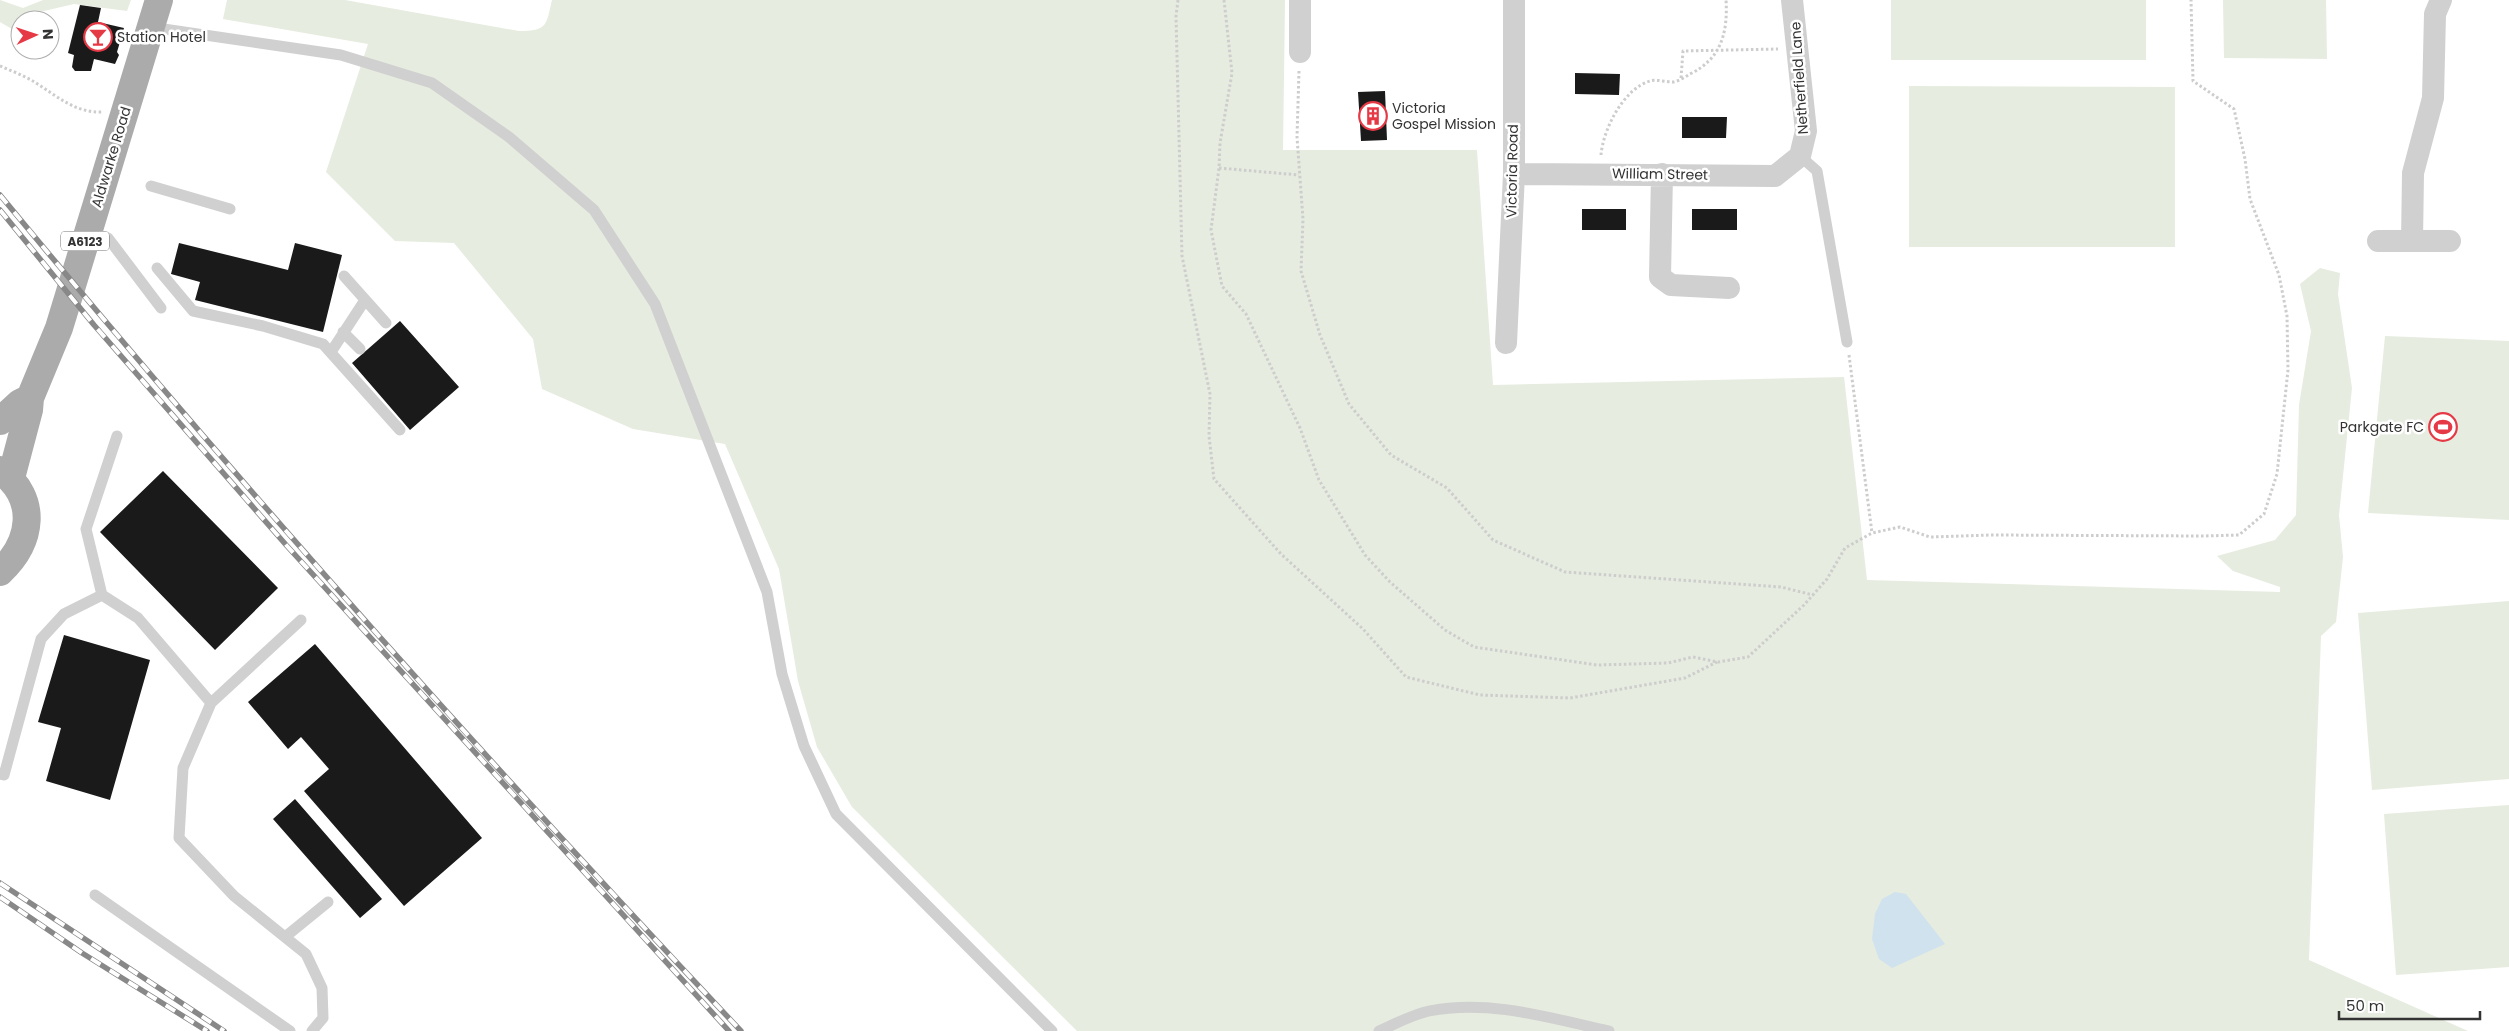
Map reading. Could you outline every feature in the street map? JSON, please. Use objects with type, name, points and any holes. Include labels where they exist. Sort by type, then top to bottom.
[{"type":"main road","name":"Aldwarke Road","points":[[5,474],[29,410],[30,398],[58,328],[159,0]]},
{"type":"main road","points":[[0,421],[20,403],[30,398]]},
{"type":"main road","name":"A6123","points":[[0,572],[18,552],[27,527],[23,500],[5,474]]},
{"type":"street","points":[[1300,0],[1300,52]]},
{"type":"street","name":"Victoria Road","points":[[1506,343],[1514,174],[1514,0]]},
{"type":"street","name":"Netherfield Lane","points":[[1792,0],[1806,131],[1800,156]]},
{"type":"street","points":[[2412,241],[2413,173],[2433,98],[2436,14],[2441,0]]},
{"type":"street","name":"William Street","points":[[1514,174],[1600,173],[1775,176],[1800,156]]},
{"type":"street","points":[[1662,174],[1660,277],[1671,284],[1729,288]]},
{"type":"street","points":[[2378,240],[2450,241]]},
{"type":"lane","points":[[150,27],[341,55],[432,83],[509,137],[594,210],[655,304],[767,592],[782,674],[804,746],[836,814],[1052,1031]]},
{"type":"lane","points":[[1800,156],[1817,171],[1847,342]]},
{"type":"lane","points":[[151,186],[230,209]]},
{"type":"lane","points":[[108,238],[161,308]]},
{"type":"lane","points":[[157,268],[193,311],[264,326],[323,344],[400,430]]},
{"type":"lane","points":[[344,276],[386,323]]},
{"type":"lane","points":[[331,352],[365,300]]},
{"type":"lane","points":[[343,332],[360,348]]},
{"type":"lane","points":[[117,436],[86,529],[102,595],[138,618],[211,702]]},
{"type":"lane","points":[[0,774],[4,776],[42,639],[64,614],[102,595]]},
{"type":"lane","points":[[301,620],[211,702],[183,768],[179,838],[234,896],[306,954],[322,988],[323,1018],[312,1031]]},
{"type":"lane","points":[[95,895],[290,1031]]},
{"type":"lane","points":[[285,937],[328,902]]},
{"type":"lane","points":[[1379,1031],[1428,1011],[1493,1008],[1521,1012],[1609,1031]]},
{"type":"path","points":[[1178,0],[1176,16],[1182,256],[1210,394],[1209,436],[1214,479],[1281,554],[1363,629],[1406,677],[1480,695],[1570,698],[1685,678],[1718,662],[1748,657],[1813,595],[1827,579],[1845,548],[1872,533],[1900,527],[1930,537],[1990,535],[2238,535],[2264,514],[2278,474],[2288,370],[2287,316],[2279,275],[2250,199],[2245,160],[2234,109],[2193,81],[2191,0]]},
{"type":"path","points":[[1224,0],[1232,73],[1220,143],[1220,168],[1211,230],[1222,286],[1246,314],[1300,428],[1319,480],[1365,555],[1390,582],[1445,630],[1474,647],[1598,666],[1668,663],[1693,657],[1718,662]]},
{"type":"path","points":[[1600,173],[1602,142],[1616,111],[1635,90],[1650,81],[1674,82],[1705,67],[1718,52],[1724,35],[1726,0]]},
{"type":"path","points":[[1682,78],[1683,52],[1797,49]]},
{"type":"path","points":[[1300,52],[1297,137],[1303,219],[1301,271],[1320,335],[1348,404],[1390,455],[1447,488],[1493,540],[1565,572],[1782,587],[1813,595]]},
{"type":"path","points":[[0,66],[35,82],[64,103],[94,113],[124,112]]},
{"type":"path","points":[[1220,168],[1299,175]]},
{"type":"path","points":[[1847,342],[1872,533]]},
{"type":"shaded area","points":[[0,0],[23,8],[43,0],[131,0],[127,11],[74,4],[48,10],[10,10],[10,28],[0,22]]},
{"type":"shaded area","points":[[227,0],[345,0],[519,31],[528,31],[536,30],[544,25],[547,21],[552,0],[1285,0],[1283,150],[1477,150],[1493,385],[1844,377],[1867,580],[2280,592],[2280,587],[2233,571],[2217,556],[2275,540],[2296,515],[2299,405],[2311,331],[2300,284],[2320,268],[2340,273],[2338,294],[2352,388],[2339,515],[2343,557],[2336,622],[2321,636],[2309,960],[2468,1031],[1077,1031],[852,807],[817,747],[798,681],[779,569],[725,444],[633,429],[542,389],[533,339],[454,243],[395,241],[326,172],[368,44],[223,19]]},
{"type":"shaded area","points":[[1891,0],[2146,0],[2146,60],[1891,60]]},
{"type":"shaded area","points":[[2223,0],[2326,0],[2327,59],[2224,58]]},
{"type":"shaded area","points":[[1909,86],[2175,87],[2175,247],[1909,247]]},
{"type":"shaded area","name":"Parkgate FC","points":[[2385,336],[2509,341],[2509,520],[2368,513]]},
{"type":"shaded area","points":[[2509,601],[2509,779],[2372,790],[2358,613]]},
{"type":"shaded area","points":[[2509,805],[2509,967],[2396,975],[2384,814]]},
{"type":"water","points":[[1895,892],[1906,894],[1945,944],[1892,968],[1879,959],[1872,939],[1875,914],[1882,899]]},
{"type":"building","name":"Station Hotel","points":[[80,5],[101,8],[98,22],[124,28],[125,34],[120,42],[117,52],[119,55],[115,64],[94,59],[91,71],[75,71],[72,67],[74,55],[68,53]]},
{"type":"building","points":[[1575,73],[1620,74],[1619,95],[1575,94]]},
{"type":"building","name":"Victoria Gospel Mission","points":[[1385,91],[1387,140],[1361,141],[1358,92]]},
{"type":"building","points":[[1682,117],[1727,117],[1726,138],[1682,138]]},
{"type":"building","points":[[1582,209],[1626,209],[1626,230],[1582,230]]},
{"type":"building","points":[[1692,209],[1737,209],[1737,230],[1692,230]]},
{"type":"building","points":[[179,243],[288,270],[295,243],[342,255],[323,332],[195,300],[200,282],[171,274]]},
{"type":"building","points":[[400,321],[459,387],[410,430],[352,363]]},
{"type":"building","points":[[163,471],[278,588],[215,650],[100,532]]},
{"type":"building","points":[[64,635],[150,660],[110,800],[46,781],[61,728],[38,722]]},
{"type":"building","points":[[315,644],[482,838],[404,906],[304,791],[329,769],[301,737],[288,749],[248,702]]},
{"type":"building","points":[[295,799],[382,899],[360,918],[273,819]]},
{"type":"railway","points":[[0,195],[180,409],[364,619],[551,826],[741,1031]]},
{"type":"railway","points":[[0,210],[94,325],[287,546],[729,1031]]},
{"type":"railway","points":[[0,883],[224,1031]]},
{"type":"railway","points":[[0,897],[82,953],[207,1031]]},
{"type":"place","name":"Station Hotel","points":[[98,37]]},
{"type":"place","name":"Victoria Gospel Mission","points":[[1373,116]]},
{"type":"place","name":"Parkgate FC","points":[[2443,427]]}]
